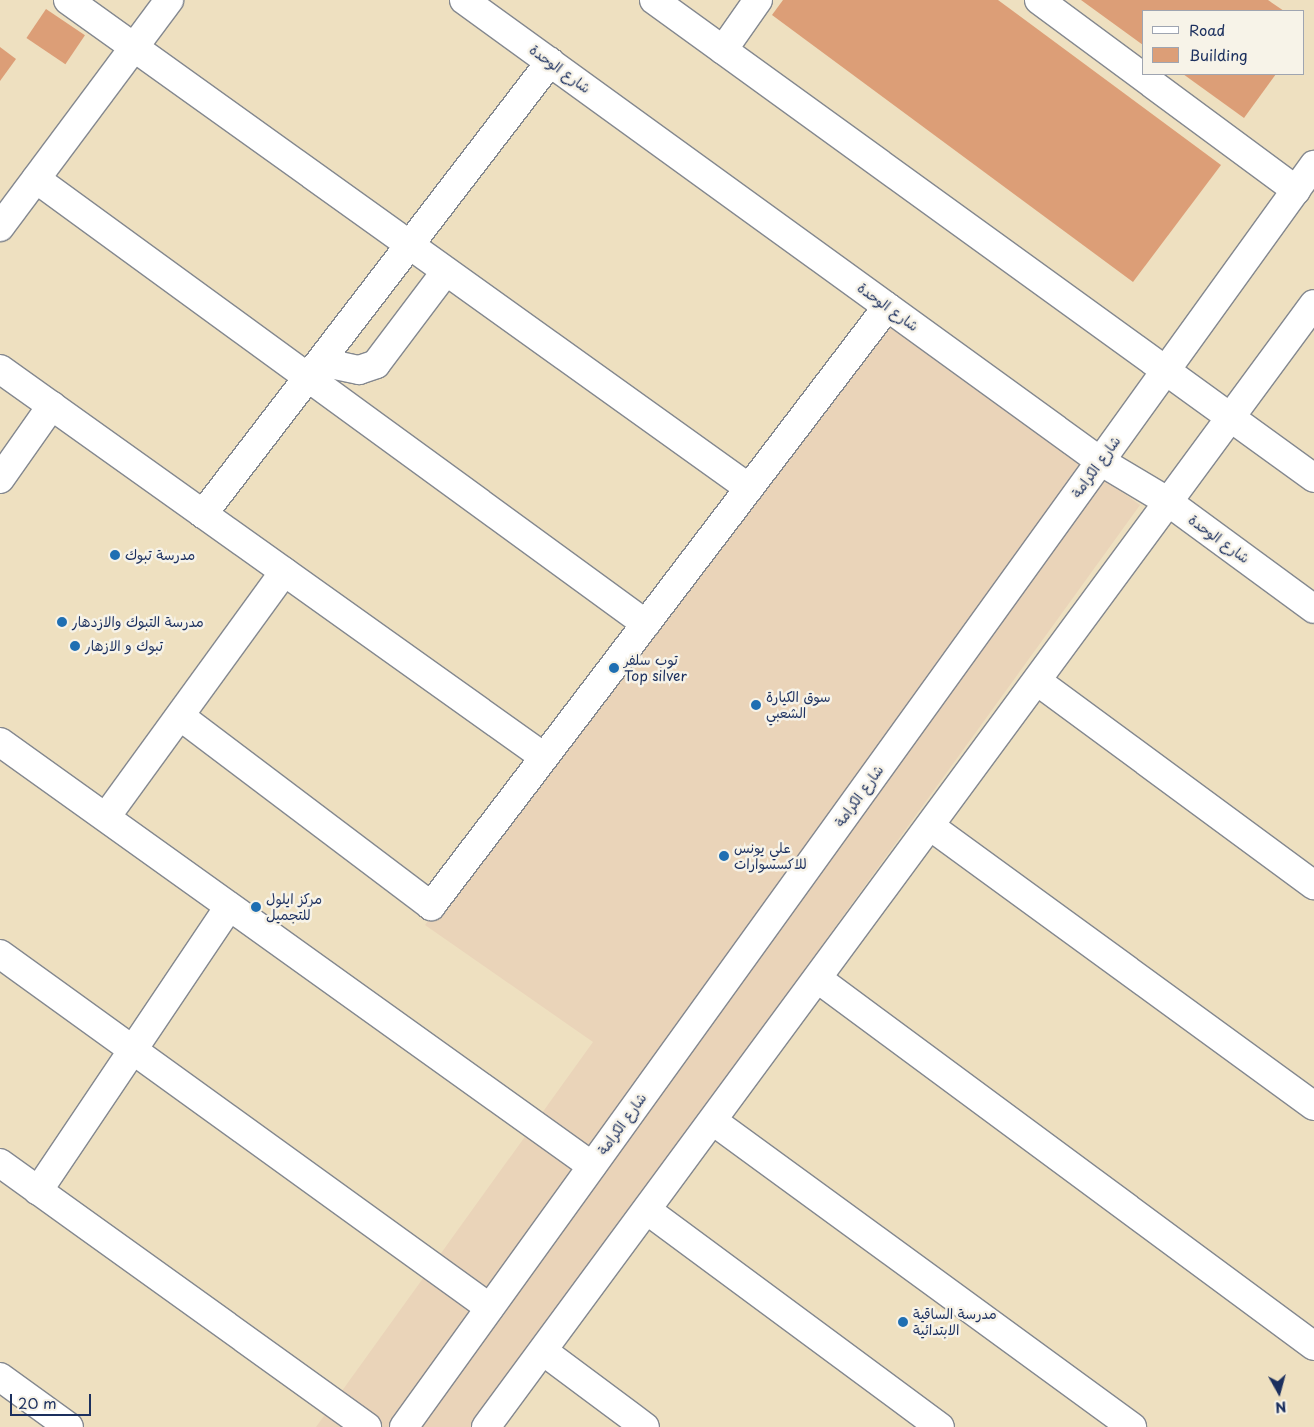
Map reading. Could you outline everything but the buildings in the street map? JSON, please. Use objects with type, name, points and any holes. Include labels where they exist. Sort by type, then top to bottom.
[{"type":"street","points":[[68,0],[749,488]]},
{"type":"street","points":[[0,227],[169,0]]},
{"type":"street","name":"شارع الوحدة","points":[[464,0],[1100,461],[1167,501],[1314,610]]},
{"type":"street","points":[[654,0],[1314,478]]},
{"type":"street","points":[[723,50],[758,0]]},
{"type":"street","points":[[1039,0],[1296,190]]},
{"type":"street","points":[[203,514],[550,62]]},
{"type":"street","name":"شارع الكرامة","points":[[404,1427],[1314,165]]},
{"type":"street","points":[[36,179],[314,370],[646,624]]},
{"type":"street","points":[[314,370],[360,370],[376,364],[446,271]]},
{"type":"street","points":[[486,1427],[648,1211],[1167,501],[1233,419],[1314,304]]},
{"type":"street","points":[[180,716],[431,906],[888,307]]},
{"type":"street","points":[[0,368],[544,757]]},
{"type":"street","points":[[0,479],[52,406]]},
{"type":"street","points":[[106,817],[284,572]]},
{"type":"street","points":[[1037,681],[1314,885]]},
{"type":"street","points":[[0,742],[592,1166]]},
{"type":"street","points":[[930,826],[1314,1106]]},
{"type":"street","points":[[38,1191],[229,907]]},
{"type":"street","points":[[0,954],[490,1308]]},
{"type":"street","points":[[818,979],[1314,1346]]},
{"type":"street","points":[[713,1122],[1132,1427]]},
{"type":"street","points":[[0,1163],[367,1427]]},
{"type":"street","points":[[648,1211],[940,1427]]},
{"type":"street","points":[[543,1351],[644,1427]]},
{"type":"street","points":[[0,1377],[69,1427]]},
{"type":"shaded area","points":[[889,323],[1140,505],[474,1427],[316,1427],[593,1042],[425,925]]},
{"type":"place","name":"مدرسة تبوك","points":[[115,555]]},
{"type":"place","name":"مدرسة التبوك والازدهار","points":[[62,622]]},
{"type":"place","name":"تبوك و الازهار","points":[[75,646]]},
{"type":"place","name":"توب سلفر Top silver","points":[[614,668]]},
{"type":"place","name":"سوق الكيارة الشعبي","points":[[756,705]]},
{"type":"place","name":"علي يونس للاكسسوارات","points":[[724,856]]},
{"type":"place","name":"مركز ايلول للتجميل","points":[[256,907]]},
{"type":"place","name":"مدرسة الساقية الابتدائية","points":[[903,1322]]}]
